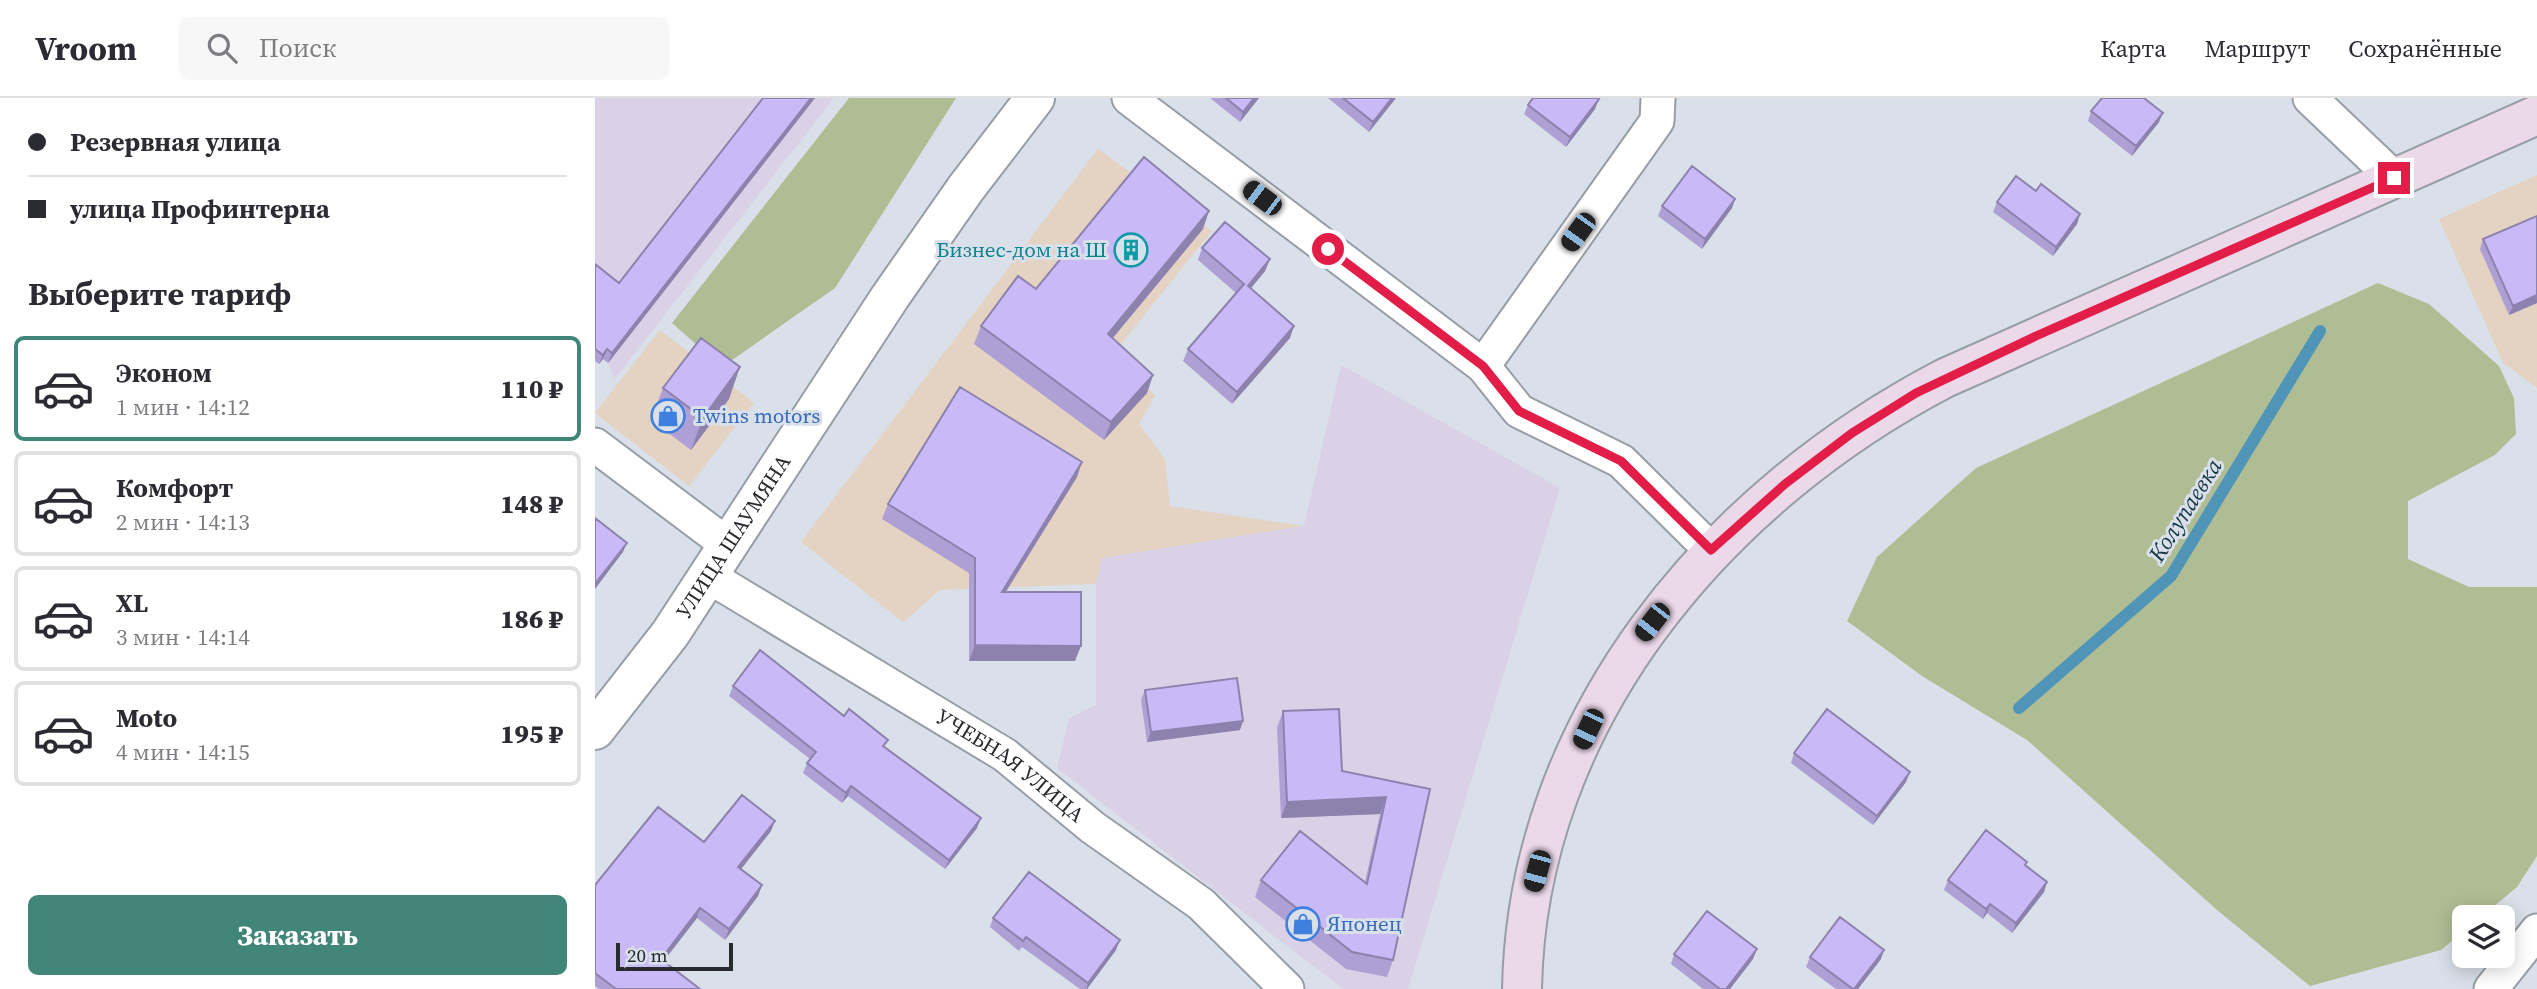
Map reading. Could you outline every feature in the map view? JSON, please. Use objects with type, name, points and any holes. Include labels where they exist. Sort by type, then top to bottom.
[{"type":"main road","points":[[1522,989],[1531,891],[1562,792],[1598,709],[1640,637],[1711,550],[1785,484],[1865,425],[1916,393],[2036,336],[2537,115]]},
{"type":"street","name":"УЛИЦА ШАУМЯНА","points":[[595,730],[670,634],[890,297],[966,188],[1035,98]]},
{"type":"street","points":[[1129,98],[1483,366],[1519,411],[1621,461],[1711,550]]},
{"type":"street","points":[[1483,366],[1657,121],[1658,98]]},
{"type":"street","points":[[2310,98],[2394,178]]},
{"type":"street","name":"УЧЕБНАЯ УЛИЦА","points":[[595,445],[718,560],[1005,755],[1092,827],[1201,904],[1287,989]]},
{"type":"street","points":[[2491,989],[2537,931]]},
{"type":"shaded area","points":[[595,98],[834,98],[614,380],[608,363],[595,353]]},
{"type":"shaded area","points":[[1098,149],[1212,231],[1116,350],[1155,396],[1139,424],[1165,459],[1170,506],[1304,526],[1102,558],[1096,584],[940,590],[903,622],[801,542]]},
{"type":"shaded area","points":[[2537,175],[2537,388],[2503,363],[2439,219]]},
{"type":"shaded area","points":[[660,330],[754,403],[689,486],[595,413]]},
{"type":"shaded area","points":[[1341,365],[1560,488],[1408,989],[1343,989],[1057,768],[1069,718],[1096,705],[1096,584],[1102,558],[1304,526]]},
{"type":"green space","points":[[849,98],[956,98],[835,288],[722,367],[672,323]]},
{"type":"green space","points":[[2378,283],[2429,304],[2499,366],[2514,398],[2516,434],[2495,455],[2408,501],[2408,559],[2469,587],[2537,587],[2537,856],[2517,887],[2495,905],[2452,905],[2452,941],[2441,950],[2310,986],[2217,910],[2027,740],[1922,676],[1847,621],[1877,557],[1976,468]]},
{"type":"building","points":[[763,98],[811,98],[612,353],[607,349],[603,355],[595,349],[595,264],[619,283]]},
{"type":"building","points":[[1226,98],[1254,98],[1243,112]]},
{"type":"building","points":[[1343,98],[1392,98],[1373,122]]},
{"type":"building","points":[[1533,98],[1599,99],[1570,137],[1528,105]]},
{"type":"building","points":[[2102,98],[2144,98],[2163,113],[2136,146],[2091,111]]},
{"type":"building","points":[[1144,157],[1209,211],[1108,334],[1153,375],[1111,422],[981,326],[1018,276],[1036,289]]},
{"type":"building","points":[[1692,166],[1735,199],[1705,239],[1662,206]]},
{"type":"building","points":[[2016,176],[2036,191],[2041,184],[2080,214],[2056,247],[1997,202]]},
{"type":"building","points":[[2537,216],[2537,295],[2513,306],[2483,239]]},
{"type":"building","points":[[1225,222],[1270,259],[1248,286],[1294,326],[1237,392],[1188,349],[1244,284],[1202,248]]},
{"type":"building","points":[[701,338],[740,367],[703,418],[663,388]]},
{"type":"building","points":[[960,387],[1082,462],[1002,592],[1081,592],[1081,646],[975,645],[975,558],[888,504]]},
{"type":"building","points":[[595,518],[627,543],[595,584]]},
{"type":"building","points":[[760,650],[844,716],[849,709],[888,740],[883,746],[981,818],[949,860],[851,786],[846,793],[807,763],[816,752],[733,686]]},
{"type":"building","points":[[1237,678],[1243,721],[1151,732],[1145,690]]},
{"type":"building","points":[[1339,709],[1342,771],[1430,789],[1393,960],[1352,952],[1261,880],[1300,831],[1367,884],[1386,797],[1287,802],[1283,711]]},
{"type":"building","points":[[1827,709],[1910,772],[1877,816],[1794,753]]},
{"type":"building","points":[[742,795],[775,821],[738,867],[762,885],[729,929],[700,908],[661,959],[700,989],[616,989],[595,973],[595,885],[658,807],[704,842]]},
{"type":"building","points":[[1986,830],[2027,862],[2025,865],[2047,882],[2016,923],[1990,904],[1986,909],[1948,880]]},
{"type":"building","points":[[1029,872],[1120,940],[1088,983],[1026,937],[1023,941],[993,918]]},
{"type":"building","points":[[1707,911],[1757,949],[1726,989],[1720,989],[1674,954]]},
{"type":"building","points":[[1840,917],[1884,950],[1854,989],[1810,957]]},
{"type":"waterway","name":"Колупаевка","points":[[2019,708],[2171,576],[2320,331]]},
{"type":"place","name":"Бизнес-дом на Ш","points":[[1131,250]]},
{"type":"place","name":"Twins motors","points":[[668,416]]},
{"type":"place","name":"Японец","points":[[1303,924]]},
{"type":"route","points":[[1328,249],[1483,366],[1519,411],[1621,461],[1711,550],[1785,484],[1852,433],[1916,393],[1975,363],[2394,178]]}]
